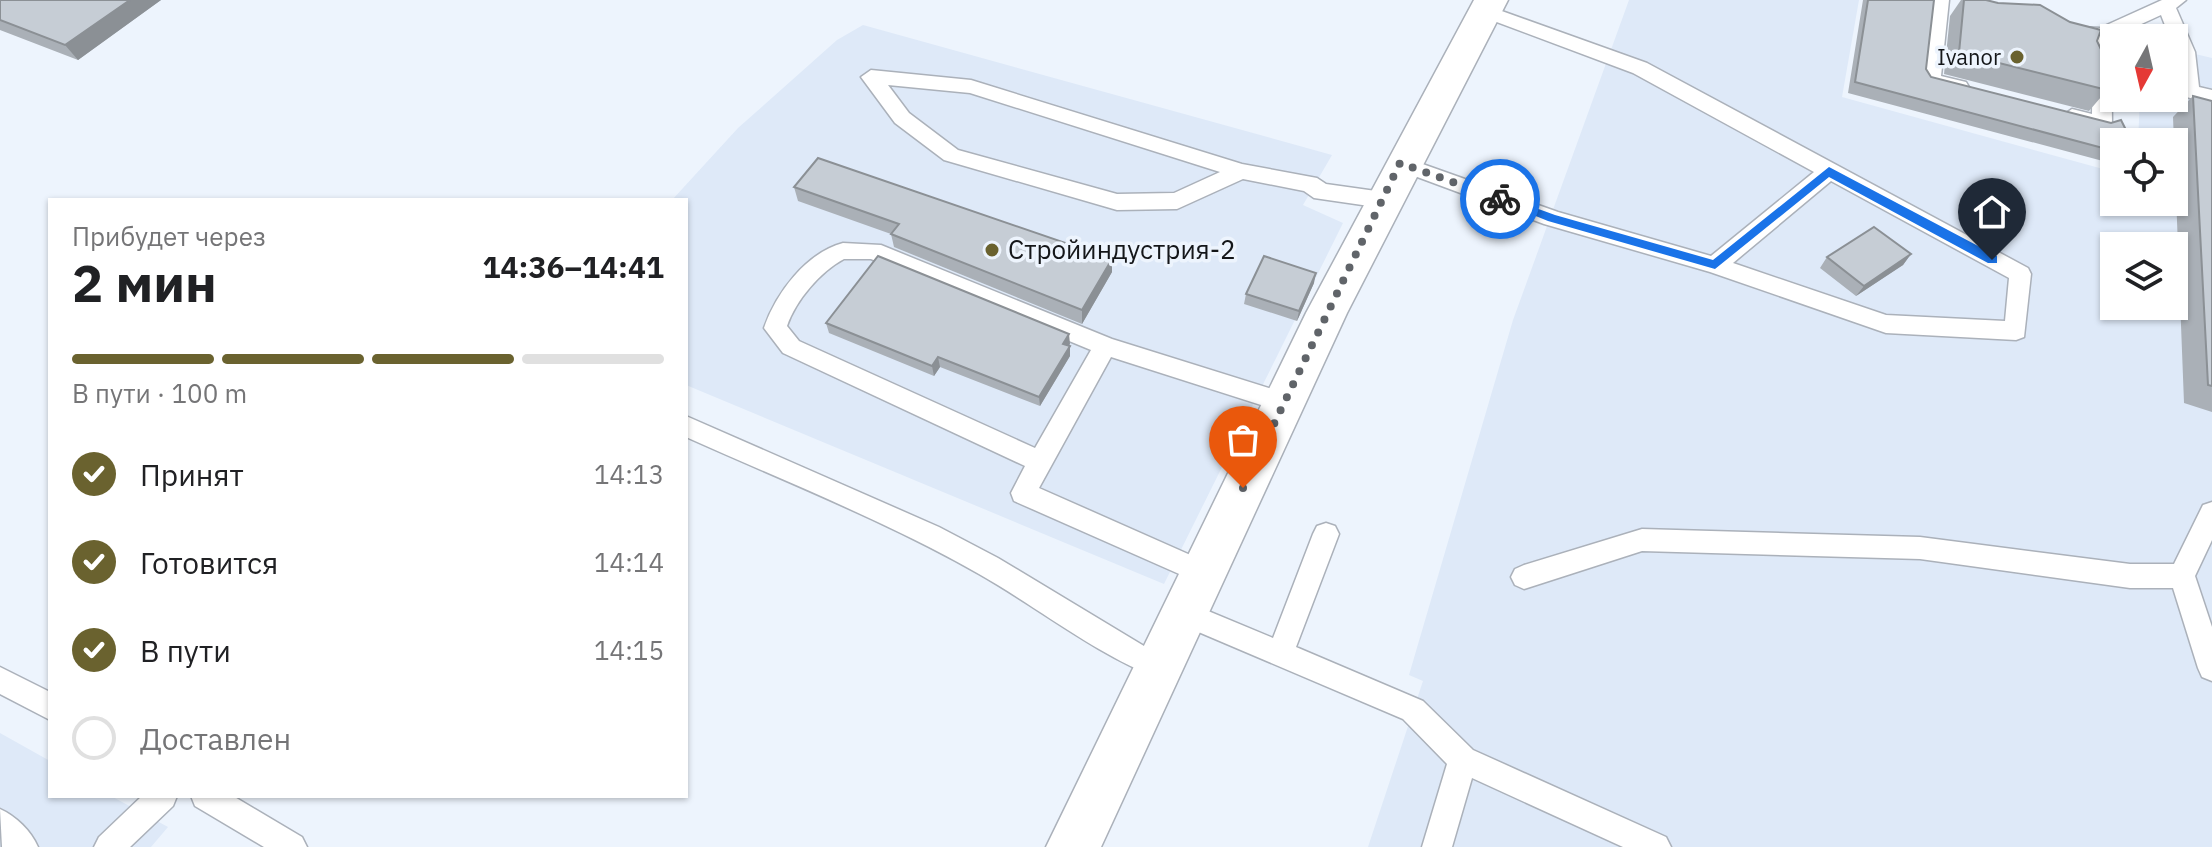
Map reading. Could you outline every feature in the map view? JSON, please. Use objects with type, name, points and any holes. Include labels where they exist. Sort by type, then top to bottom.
[{"type":"street","points":[[1073,847],[1283,402],[1392,181],[1488,6]]},
{"type":"lane","points":[[1940,0],[1931,80],[1974,91]]},
{"type":"lane","points":[[2125,24],[2172,2],[2185,52],[2190,91],[2212,97]]},
{"type":"lane","points":[[1241,171],[1177,201],[1117,202],[951,155],[902,118],[871,77],[971,87],[1241,171],[1317,186],[1314,190],[1392,181],[1552,218],[1715,265],[1886,324],[2016,331],[2020,274],[1640,68],[1488,6]]},
{"type":"lane","points":[[2071,27],[2100,34]]},
{"type":"lane","points":[[2059,113],[2102,124],[2102,112]]},
{"type":"lane","points":[[1715,265],[1829,171]]},
{"type":"lane","points":[[1039,461],[791,347],[775,328],[778,315],[819,266],[834,254],[873,251],[1105,346],[1283,402]]},
{"type":"lane","points":[[1105,346],[1023,493],[1204,573]]},
{"type":"lane","points":[[688,427],[930,535],[989,566],[1134,655],[1158,665]]},
{"type":"lane","points":[[2212,513],[2182,576],[2212,668]]},
{"type":"lane","points":[[1280,654],[1326,534]]},
{"type":"lane","points":[[1524,577],[1642,540],[1920,548],[2130,576],[2182,576]]},
{"type":"lane","points":[[1184,613],[1413,710],[1463,760],[1656,847]]},
{"type":"lane","points":[[0,680],[48,706]]},
{"type":"lane","points":[[1437,847],[1463,760]]},
{"type":"lane","points":[[109,847],[161,798]]},
{"type":"lane","points":[[208,798],[292,847]]},
{"type":"lane","points":[[0,824],[23,847]]},
{"type":"shaded area","points":[[1629,0],[1859,0],[1842,97],[2100,168],[2100,216],[2188,216],[2188,128],[2139,128],[2139,112],[2188,112],[2188,52],[2212,58],[2212,847],[1368,847],[1423,681],[1409,675],[1513,320]]},
{"type":"shaded area","name":"Стройиндустрия-2","points":[[863,25],[1332,155],[1303,205],[1343,223],[1164,584],[688,386],[688,198],[674,198],[738,128],[837,40]]},
{"type":"shaded area","points":[[0,733],[48,760],[48,798],[115,798],[168,827],[151,847],[0,847]]},
{"type":"building","points":[[0,0],[130,0],[65,45],[0,20]]},
{"type":"building","points":[[1868,0],[1934,0],[1926,69],[1931,77],[2111,123],[2121,120],[2125,128],[2100,128],[2100,147],[1855,82]]},
{"type":"building","points":[[1964,0],[2040,5],[2070,22],[2100,30],[2097,41],[2100,47],[2100,88],[1959,53]]},
{"type":"building","points":[[2193,96],[2212,101],[2212,386],[2208,385]]},
{"type":"building","points":[[818,158],[1112,259],[1082,310],[891,234],[899,224],[794,187]]},
{"type":"building","points":[[1874,227],[1911,254],[1864,286],[1827,257]]},
{"type":"building","points":[[878,256],[1069,334],[1063,344],[1070,346],[1039,397],[938,357],[932,366],[826,323]]},
{"type":"building","points":[[1264,256],[1316,273],[1299,311],[1246,294]]},
{"type":"way so far","points":[[1243,488],[1400,163],[1500,199]]},
{"type":"place","name":"Ivanor","points":[[2017,57]]},
{"type":"place","name":"Стройиндустрия-2","points":[[992,250]]},
{"type":"route","points":[[1500,199],[1552,218],[1715,265],[1829,171],[1992,260]]}]
